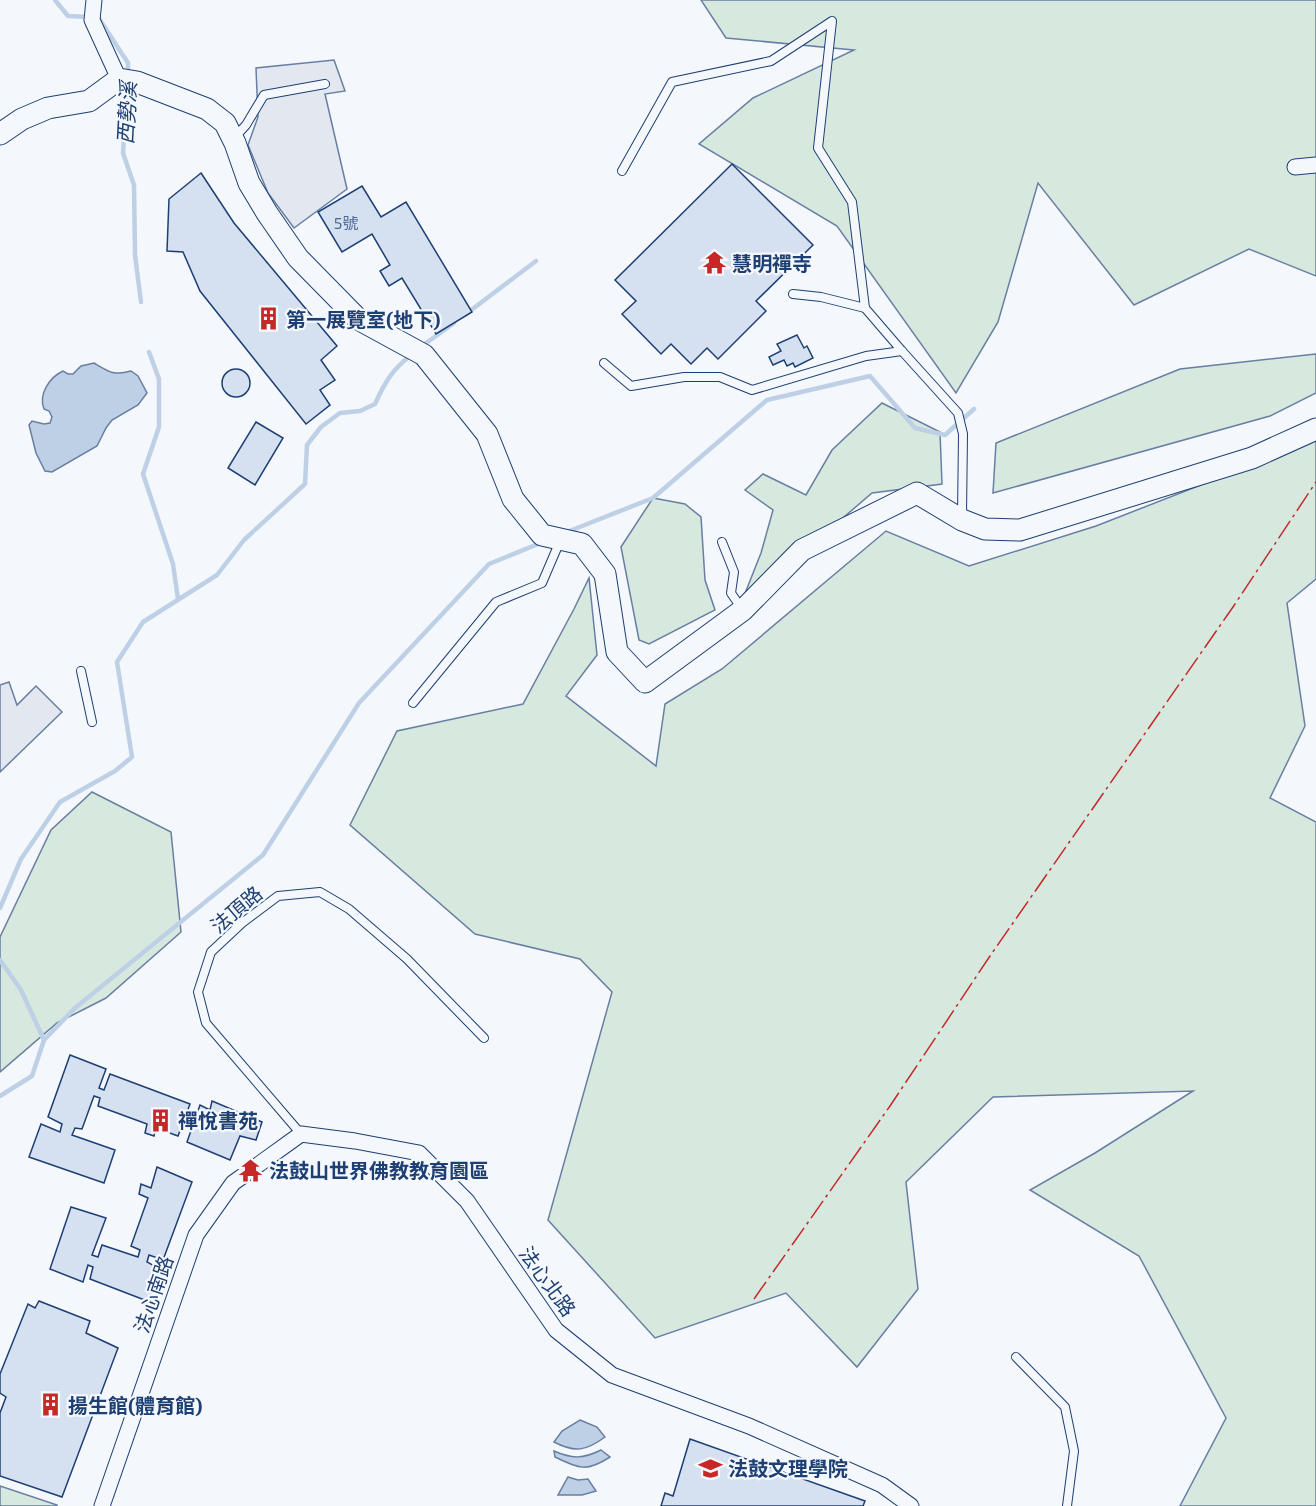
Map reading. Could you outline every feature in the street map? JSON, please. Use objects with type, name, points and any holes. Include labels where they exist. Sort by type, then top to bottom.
[{"type":"street","points":[[94,0],[92,20],[119,80]]},
{"type":"street","points":[[0,134],[22,119],[48,108],[89,101],[119,80],[146,85],[207,109],[225,123],[249,183],[298,258],[358,319],[424,355],[487,434],[513,499],[542,535],[582,544],[605,574],[617,652],[645,682],[743,610],[802,550],[917,493],[962,520],[986,529],[1020,530],[1251,458],[1316,429]]},
{"type":"street","points":[[1295,167],[1316,165]]},
{"type":"street","name":"法心南路","points":[[102,1506],[196,1235],[233,1183],[302,1134]]},
{"type":"street","name":"法心北路","points":[[302,1134],[419,1153],[467,1201],[555,1330],[612,1375],[749,1426],[882,1485],[911,1506]]},
{"type":"lane","points":[[622,171],[672,82],[771,61],[832,21],[818,148],[852,202],[865,308],[958,413],[963,434],[962,520]]},
{"type":"lane","points":[[233,139],[246,125],[264,95],[325,84]]},
{"type":"lane","points":[[793,294],[821,297],[865,308]]},
{"type":"lane","points":[[604,363],[631,387],[684,377],[720,377],[752,390],[866,356],[902,351]]},
{"type":"lane","points":[[413,703],[496,602],[542,583],[560,539]]},
{"type":"lane","points":[[722,542],[734,572],[731,593],[743,610]]},
{"type":"lane","points":[[81,670],[92,722]]},
{"type":"lane","name":"法頂路","points":[[302,1134],[206,1023],[198,992],[211,952],[242,923],[278,896],[320,892],[349,909],[407,959],[484,1038]]},
{"type":"lane","points":[[1016,1358],[1065,1407],[1074,1451],[1067,1506]]},
{"type":"shaded area","points":[[701,0],[1316,0],[1316,276],[1249,249],[1134,305],[1038,183],[998,322],[956,393],[837,226],[699,144],[753,98],[854,50],[726,38]]},
{"type":"shaded area","points":[[334,60],[345,91],[325,94],[347,189],[294,228],[268,193],[248,145],[258,117],[256,68]]},
{"type":"shaded area","points":[[1316,354],[1316,393],[1270,416],[993,493],[996,443],[1180,369]]},
{"type":"shaded area","points":[[882,403],[940,432],[942,484],[872,493],[740,606],[761,553],[773,510],[745,490],[763,474],[806,495],[832,450]]},
{"type":"shaded area","points":[[1316,440],[1316,579],[1287,603],[1305,726],[1270,798],[1316,822],[1316,1506],[1180,1506],[1226,1418],[1139,1256],[1030,1190],[1095,1153],[1193,1091],[993,1097],[906,1182],[918,1289],[857,1367],[786,1293],[655,1338],[548,1220],[612,992],[580,959],[475,934],[350,825],[397,731],[523,704],[589,578],[597,655],[566,696],[656,766],[665,704],[722,669],[886,531],[969,566],[1096,526]]},
{"type":"shaded area","points":[[653,498],[685,504],[701,517],[705,580],[715,610],[649,644],[639,640],[621,547]]},
{"type":"shaded area","points":[[9,682],[17,705],[36,686],[62,712],[0,772],[0,685]]},
{"type":"shaded area","points":[[92,792],[171,832],[181,932],[106,998],[57,1023],[0,1072],[0,937],[51,830]]},
{"type":"shaded area","points":[[0,1486],[57,1505],[57,1506],[0,1506]]},
{"type":"water","points":[[94,363],[112,372],[131,371],[138,376],[147,393],[138,405],[112,420],[97,446],[52,472],[45,471],[36,453],[29,425],[32,421],[50,423],[52,417],[49,411],[44,409],[43,403],[46,387],[63,371],[73,374],[81,366]]},
{"type":"water","points":[[580,1420],[597,1427],[605,1437],[580,1449],[568,1448],[554,1442],[562,1431]]},
{"type":"water","points":[[601,1450],[610,1457],[589,1467],[570,1464],[555,1457],[554,1451],[577,1457]]},
{"type":"water","points":[[568,1477],[578,1480],[588,1479],[596,1491],[582,1495],[558,1495]]},
{"type":"building","name":"慧明禪寺","points":[[732,164],[813,245],[756,301],[766,311],[718,359],[707,348],[691,364],[671,344],[661,354],[622,314],[636,301],[615,280]]},
{"type":"building","name":"第一展覽室(地下)","points":[[201,173],[234,223],[337,346],[321,360],[335,380],[320,390],[330,405],[306,424],[200,291],[183,252],[167,251],[169,199]]},
{"type":"building","points":[[362,186],[381,217],[406,202],[472,312],[436,334],[402,278],[389,286],[380,271],[390,265],[372,234],[342,252],[318,212]]},
{"type":"building","points":[[797,335],[804,348],[807,346],[813,358],[795,367],[793,363],[787,366],[784,360],[773,365],[769,357],[781,351],[777,344]]},
{"type":"building","points":[[236,369],[246,373],[250,383],[246,393],[236,397],[226,393],[222,383],[226,373]]},
{"type":"building","points":[[256,422],[283,438],[255,485],[228,468]]},
{"type":"building","name":"禪悅書苑","points":[[70,1055],[106,1069],[99,1088],[104,1090],[110,1074],[190,1104],[178,1136],[156,1128],[154,1136],[145,1133],[147,1124],[98,1106],[100,1098],[94,1096],[82,1129],[75,1128],[72,1135],[115,1150],[104,1183],[29,1157],[41,1124],[60,1132],[62,1124],[48,1117]]},
{"type":"building","points":[[212,1101],[262,1122],[256,1140],[240,1136],[230,1160],[187,1142],[200,1105],[210,1110]]},
{"type":"building","name":"禪悅書苑","points":[[157,1167],[192,1182],[163,1260],[149,1255],[147,1262],[167,1273],[155,1304],[90,1279],[93,1267],[88,1265],[83,1282],[50,1269],[71,1207],[106,1218],[92,1255],[98,1257],[102,1245],[138,1257],[140,1250],[131,1246],[148,1198],[139,1194],[141,1184],[151,1188]]},
{"type":"building","name":"揚生館(體育館)","points":[[39,1301],[90,1321],[86,1333],[118,1348],[62,1497],[0,1476],[0,1413],[6,1397],[0,1393],[0,1374],[28,1304],[35,1308]]},
{"type":"building","points":[[690,1439],[865,1501],[863,1506],[661,1506],[665,1493],[673,1496]]},
{"type":"waterway","name":"西勢溪","points":[[55,0],[68,16],[90,17]]},
{"type":"waterway","name":"西勢溪","points":[[98,17],[128,63],[128,74]]},
{"type":"waterway","name":"西勢溪","points":[[127,86],[123,153],[134,185],[135,255],[141,302]]},
{"type":"waterway","points":[[466,314],[536,261]]},
{"type":"waterway","points":[[422,346],[454,323]]},
{"type":"waterway","name":"西勢溪","points":[[149,352],[159,379],[159,427],[143,474],[173,564],[178,599]]},
{"type":"waterway","points":[[0,908],[21,859],[60,802],[115,771],[132,757],[117,662],[143,622],[217,575],[244,540],[305,484],[307,445],[321,427],[340,413],[360,411],[375,404],[390,377],[411,355]]},
{"type":"waterway","points":[[567,532],[653,498],[767,400],[870,376],[915,428],[945,435],[974,409]]},
{"type":"waterway","points":[[44,1040],[75,1008],[263,855],[359,703],[489,564],[543,542]]},
{"type":"waterway","points":[[0,960],[21,990],[44,1040],[32,1076],[0,1096]]},
{"type":"power","points":[[754,1299],[890,1106],[990,956],[1233,607],[1316,482]]},
{"type":"place","name":"慧明禪寺","points":[[714,263]]},
{"type":"place","name":"第一展覽室(地下)","points":[[268,319]]},
{"type":"place","name":"禪悅書苑","points":[[160,1120]]},
{"type":"place","name":"法鼓山世界佛教教育園區","points":[[251,1170]]},
{"type":"place","name":"揚生館(體育館)","points":[[50,1405]]},
{"type":"place","name":"法鼓文理學院","points":[[710,1468]]}]
